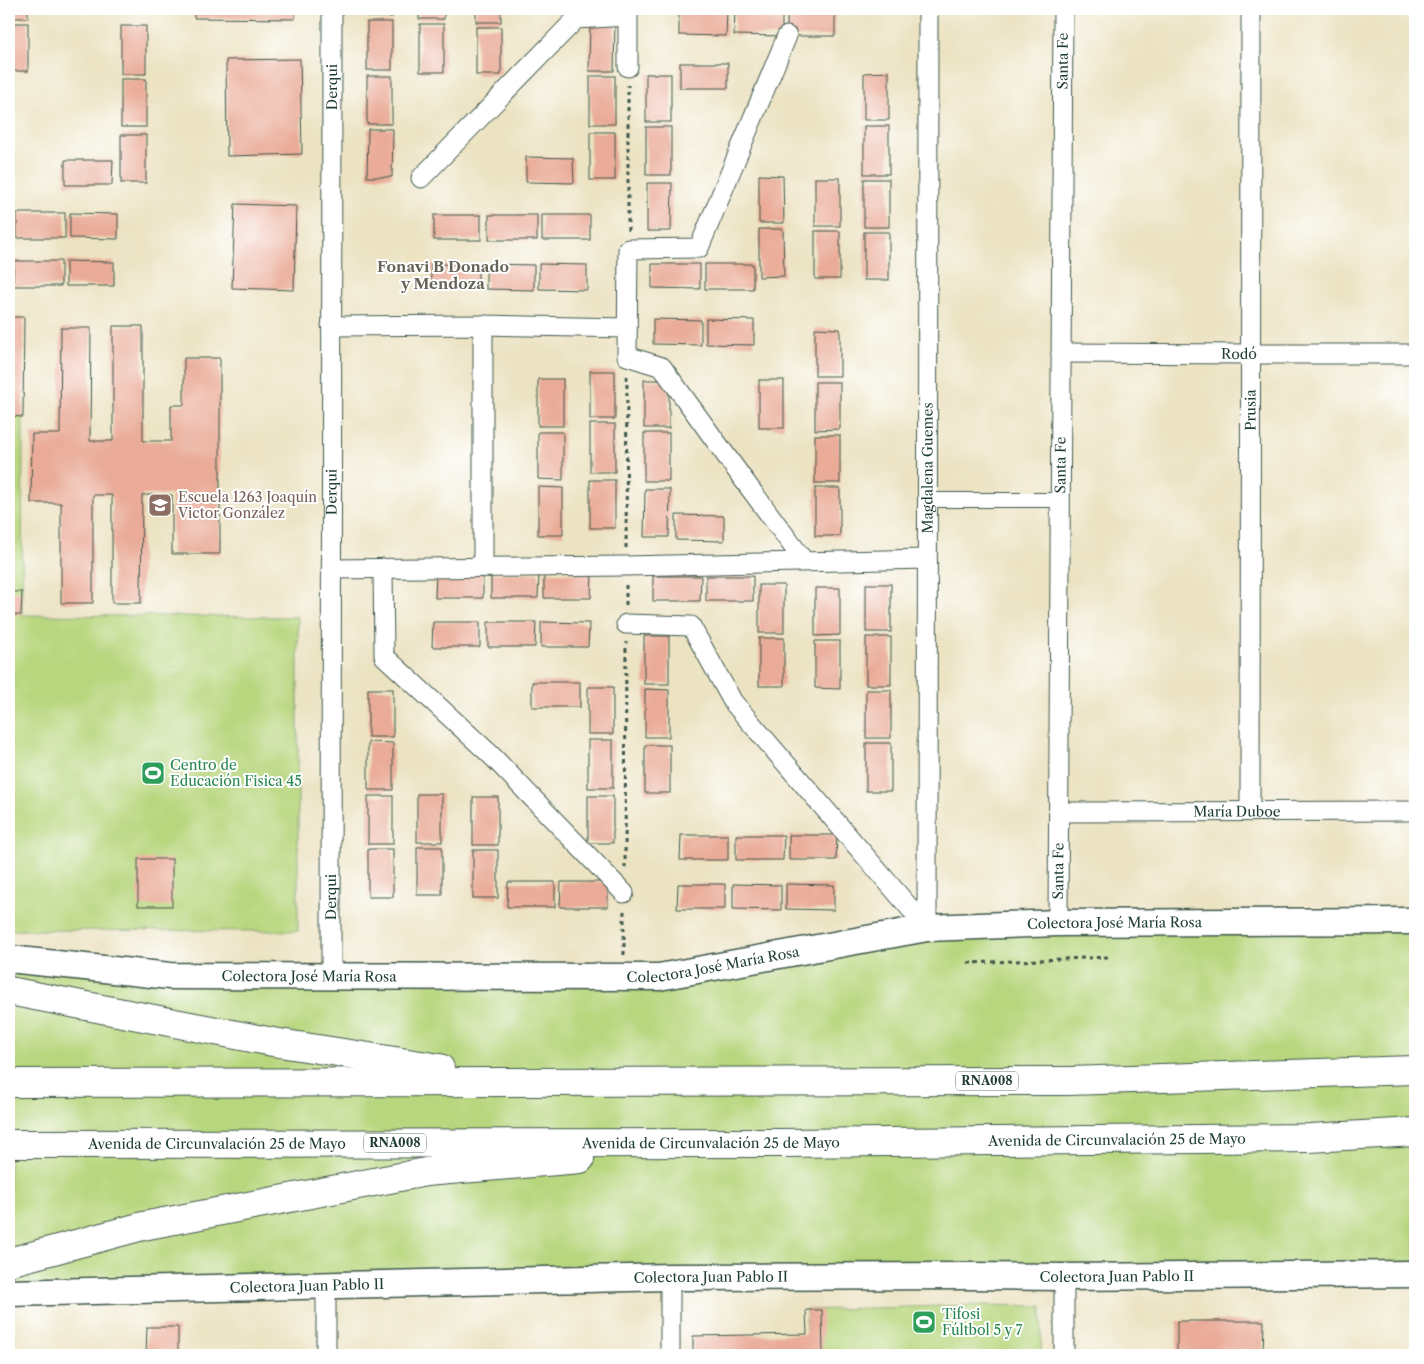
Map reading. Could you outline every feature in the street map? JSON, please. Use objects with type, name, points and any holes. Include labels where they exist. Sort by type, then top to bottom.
[{"type":"highway","points":[[9,991],[273,1042],[422,1066],[558,1082]]},
{"type":"highway","name":"RNA008","points":[[9,1083],[1069,1081],[1415,1070]]},
{"type":"highway","name":"Avenida de Circunvalación 25 de Mayo","points":[[9,1144],[781,1143],[1310,1138],[1415,1132]]},
{"type":"highway","points":[[9,1262],[143,1226],[426,1172],[781,1143]]},
{"type":"main road","name":"Colectora José María Rosa","points":[[9,958],[170,976],[659,977],[927,928],[1058,923],[1415,921]]},
{"type":"main road","name":"Colectora Juan Pablo II","points":[[9,1293],[670,1277],[1064,1277],[1415,1274]]},
{"type":"street","name":"Derqui","points":[[331,976],[332,9]]},
{"type":"street","name":"Magdalena Guemes","points":[[927,928],[928,9]]},
{"type":"street","name":"Santa Fe","points":[[1058,923],[1063,9]]},
{"type":"street","name":"Prusia","points":[[1250,812],[1251,9]]},
{"type":"street","points":[[421,178],[576,19],[628,12],[628,67]]},
{"type":"street","points":[[787,36],[699,248],[628,249],[627,356],[662,367],[804,561]]},
{"type":"street","points":[[482,325],[483,568]]},
{"type":"street","points":[[331,326],[482,325],[627,328]]},
{"type":"street","name":"Rodó","points":[[1061,352],[1415,354]]},
{"type":"street","points":[[927,500],[1061,500]]},
{"type":"street","points":[[331,569],[626,566],[927,559]]},
{"type":"street","points":[[383,568],[384,656],[492,756],[624,893]]},
{"type":"street","points":[[626,624],[691,626],[733,702],[927,928]]},
{"type":"street","name":"María Duboe","points":[[1059,812],[1415,811]]},
{"type":"street","points":[[670,1277],[670,1355]]},
{"type":"street","points":[[1064,1277],[1064,1355]]},
{"type":"street","points":[[326,1285],[326,1355]]},
{"type":"path","points":[[628,67],[628,249]]},
{"type":"path","points":[[624,977],[627,356]]},
{"type":"path","points":[[968,963],[1110,956]]},
{"type":"green space","name":"Centro de Educación Fisica 45","points":[[9,416],[23,417],[22,615],[298,617],[298,931],[9,930]]},
{"type":"green space","points":[[1415,921],[1415,1274],[9,1293],[9,959],[659,977],[927,928]]},
{"type":"green space","name":"Tifosi Fúltbol 5 y 7","points":[[974,1305],[1042,1306],[1041,1355],[807,1355],[806,1310]]},
{"type":"building","points":[[9,9],[28,9],[28,18],[9,18]]},
{"type":"building","points":[[194,9],[295,9],[295,19],[194,18]]},
{"type":"building","points":[[367,9],[392,9],[392,17],[367,17]]},
{"type":"building","points":[[419,9],[444,9],[444,19],[419,19]]},
{"type":"building","points":[[476,9],[501,9],[501,22],[476,22]]},
{"type":"building","points":[[679,10],[727,10],[726,36],[679,35]]},
{"type":"building","points":[[735,10],[782,11],[782,36],[734,35]]},
{"type":"building","points":[[787,10],[835,11],[835,36],[787,36]]},
{"type":"building","points":[[367,22],[392,22],[392,70],[367,70]]},
{"type":"building","points":[[9,23],[28,23],[28,71],[9,71]]},
{"type":"building","points":[[590,23],[615,23],[614,71],[589,71]]},
{"type":"building","points":[[420,24],[444,24],[444,72],[420,72]]},
{"type":"building","points":[[121,26],[146,26],[146,74],[121,74]]},
{"type":"building","points":[[476,27],[501,27],[501,75],[476,75]]},
{"type":"building","points":[[300,59],[302,154],[227,156],[226,60]]},
{"type":"building","points":[[680,63],[728,63],[728,88],[680,88]]},
{"type":"building","points":[[889,72],[889,120],[864,120],[864,73]]},
{"type":"building","points":[[646,74],[671,74],[671,122],[646,122]]},
{"type":"building","points":[[367,76],[392,76],[392,124],[367,124]]},
{"type":"building","points":[[590,76],[615,76],[615,124],[590,124]]},
{"type":"building","points":[[121,79],[146,79],[146,127],[121,127]]},
{"type":"building","points":[[864,126],[889,126],[889,174],[864,174]]},
{"type":"building","points":[[646,127],[671,127],[671,175],[646,175]]},
{"type":"building","points":[[368,129],[393,129],[392,177],[367,177]]},
{"type":"building","points":[[590,132],[615,132],[615,180],[590,180]]},
{"type":"building","points":[[121,135],[146,135],[146,183],[121,183]]},
{"type":"building","points":[[526,157],[573,158],[574,183],[526,182]]},
{"type":"building","points":[[65,160],[113,160],[112,185],[65,185]]},
{"type":"building","points":[[759,175],[783,176],[784,223],[759,223]]},
{"type":"building","points":[[815,178],[840,178],[840,226],[815,226]]},
{"type":"building","points":[[864,179],[889,179],[889,227],[864,227]]},
{"type":"building","points":[[647,183],[672,183],[671,231],[647,231]]},
{"type":"building","points":[[235,204],[296,206],[294,290],[232,288]]},
{"type":"building","points":[[17,213],[65,213],[65,238],[17,238]]},
{"type":"building","points":[[70,213],[118,214],[118,239],[70,238]]},
{"type":"building","points":[[434,215],[481,215],[481,240],[434,240]]},
{"type":"building","points":[[489,215],[537,215],[537,240],[489,240]]},
{"type":"building","points":[[542,215],[590,215],[590,240],[542,240]]},
{"type":"building","points":[[759,229],[783,229],[784,276],[759,277]]},
{"type":"building","points":[[815,231],[840,231],[840,279],[815,279]]},
{"type":"building","points":[[864,232],[889,232],[889,280],[864,280]]},
{"type":"building","points":[[14,261],[61,261],[61,286],[13,286]]},
{"type":"building","points":[[66,261],[114,262],[114,286],[66,286]]},
{"type":"building","points":[[431,264],[478,265],[478,290],[431,289]]},
{"type":"building","points":[[486,264],[534,265],[534,290],[486,289]]},
{"type":"building","points":[[539,264],[587,265],[587,290],[539,289]]},
{"type":"building","points":[[652,264],[700,264],[700,289],[652,288]]},
{"type":"building","points":[[705,264],[753,264],[753,289],[705,289]]},
{"type":"building","points":[[9,317],[24,317],[23,417],[9,416]]},
{"type":"building","points":[[653,319],[701,320],[701,345],[653,344]]},
{"type":"building","points":[[706,319],[754,320],[754,345],[706,344]]},
{"type":"building","points":[[113,326],[143,326],[143,441],[171,441],[171,405],[184,405],[184,358],[220,358],[220,554],[172,554],[172,495],[142,495],[141,603],[112,603],[112,495],[93,495],[93,603],[61,603],[61,503],[31,503],[32,434],[60,434],[61,328],[91,328],[90,441],[113,441]]},
{"type":"building","points":[[815,328],[840,329],[840,376],[815,376]]},
{"type":"building","points":[[590,371],[615,371],[615,419],[590,419]]},
{"type":"building","points":[[538,379],[563,379],[563,426],[538,426]]},
{"type":"building","points":[[644,380],[669,380],[669,428],[644,428]]},
{"type":"building","points":[[759,380],[784,380],[784,428],[759,428]]},
{"type":"building","points":[[815,382],[840,382],[840,429],[815,430]]},
{"type":"building","points":[[590,424],[615,424],[615,472],[590,472]]},
{"type":"building","points":[[538,432],[563,432],[563,480],[538,479]]},
{"type":"building","points":[[644,433],[669,433],[669,481],[644,481]]},
{"type":"building","points":[[815,435],[840,435],[840,483],[815,483]]},
{"type":"building","points":[[590,480],[615,480],[615,528],[590,528]]},
{"type":"building","points":[[538,487],[563,488],[563,535],[538,535]]},
{"type":"building","points":[[815,488],[840,488],[840,536],[815,536]]},
{"type":"building","points":[[645,489],[670,489],[669,537],[644,537]]},
{"type":"building","points":[[676,515],[724,516],[724,541],[676,540]]},
{"type":"building","points":[[436,572],[483,573],[483,598],[435,598]]},
{"type":"building","points":[[491,573],[539,573],[538,598],[491,598]]},
{"type":"building","points":[[544,573],[592,573],[591,598],[544,598]]},
{"type":"building","points":[[653,576],[701,576],[700,601],[653,601]]},
{"type":"building","points":[[706,576],[753,576],[753,601],[706,601]]},
{"type":"building","points":[[866,584],[891,584],[891,632],[866,632]]},
{"type":"building","points":[[759,585],[784,585],[784,633],[759,633]]},
{"type":"building","points":[[815,588],[840,588],[840,635],[815,636]]},
{"type":"building","points":[[9,592],[22,592],[21,615],[9,615]]},
{"type":"building","points":[[433,622],[480,622],[480,647],[432,647]]},
{"type":"building","points":[[488,622],[536,622],[535,647],[488,647]]},
{"type":"building","points":[[541,622],[589,623],[588,647],[541,647]]},
{"type":"building","points":[[644,636],[669,636],[669,684],[644,684]]},
{"type":"building","points":[[866,637],[891,637],[891,685],[866,685]]},
{"type":"building","points":[[759,638],[784,638],[784,686],[759,686]]},
{"type":"building","points":[[815,641],[840,641],[840,689],[815,688]]},
{"type":"building","points":[[532,682],[580,682],[580,707],[532,707]]},
{"type":"building","points":[[588,687],[613,687],[613,734],[588,734]]},
{"type":"building","points":[[368,689],[393,689],[393,737],[368,737]]},
{"type":"building","points":[[645,689],[669,690],[669,737],[645,737]]},
{"type":"building","points":[[866,690],[891,690],[891,738],[866,738]]},
{"type":"building","points":[[588,740],[613,740],[613,788],[588,788]]},
{"type":"building","points":[[368,742],[393,743],[393,790],[368,790]]},
{"type":"building","points":[[866,743],[891,743],[891,791],[866,791]]},
{"type":"building","points":[[645,745],[670,745],[670,793],[645,793]]},
{"type":"building","points":[[417,794],[442,794],[442,842],[417,842]]},
{"type":"building","points":[[368,796],[393,796],[393,844],[368,844]]},
{"type":"building","points":[[588,796],[613,796],[613,843],[588,843]]},
{"type":"building","points":[[473,797],[498,797],[498,845],[473,845]]},
{"type":"building","points":[[681,835],[728,835],[728,860],[680,860]]},
{"type":"building","points":[[736,835],[784,835],[783,860],[736,860]]},
{"type":"building","points":[[789,835],[837,835],[836,860],[789,860]]},
{"type":"building","points":[[417,847],[442,847],[442,895],[417,895]]},
{"type":"building","points":[[368,849],[393,849],[393,897],[368,897]]},
{"type":"building","points":[[473,850],[498,850],[498,898],[473,898]]},
{"type":"building","points":[[138,859],[172,859],[172,906],[138,906]]},
{"type":"building","points":[[508,882],[555,882],[555,907],[507,907]]},
{"type":"building","points":[[561,882],[608,882],[608,907],[560,907]]},
{"type":"building","points":[[678,884],[725,884],[725,909],[677,909]]},
{"type":"building","points":[[733,884],[781,885],[781,910],[733,909]]},
{"type":"building","points":[[786,884],[834,885],[834,910],[786,909]]},
{"type":"building","points":[[806,1310],[822,1310],[823,1355],[693,1355],[693,1336],[807,1334]]},
{"type":"building","points":[[1177,1321],[1264,1321],[1263,1355],[1177,1355]]},
{"type":"building","points":[[147,1327],[178,1327],[178,1355],[146,1355]]},
{"type":"place","name":"Escuela 1263 Joaquín Victor González","points":[[160,505]]},
{"type":"place","name":"Centro de Educación Fisica 45","points":[[153,773]]},
{"type":"place","name":"Tifosi Fúltbol 5 y 7","points":[[924,1322]]},
{"type":"district","name":"Fonavi B Donado y Mendoza","points":[[443,276]]}]
